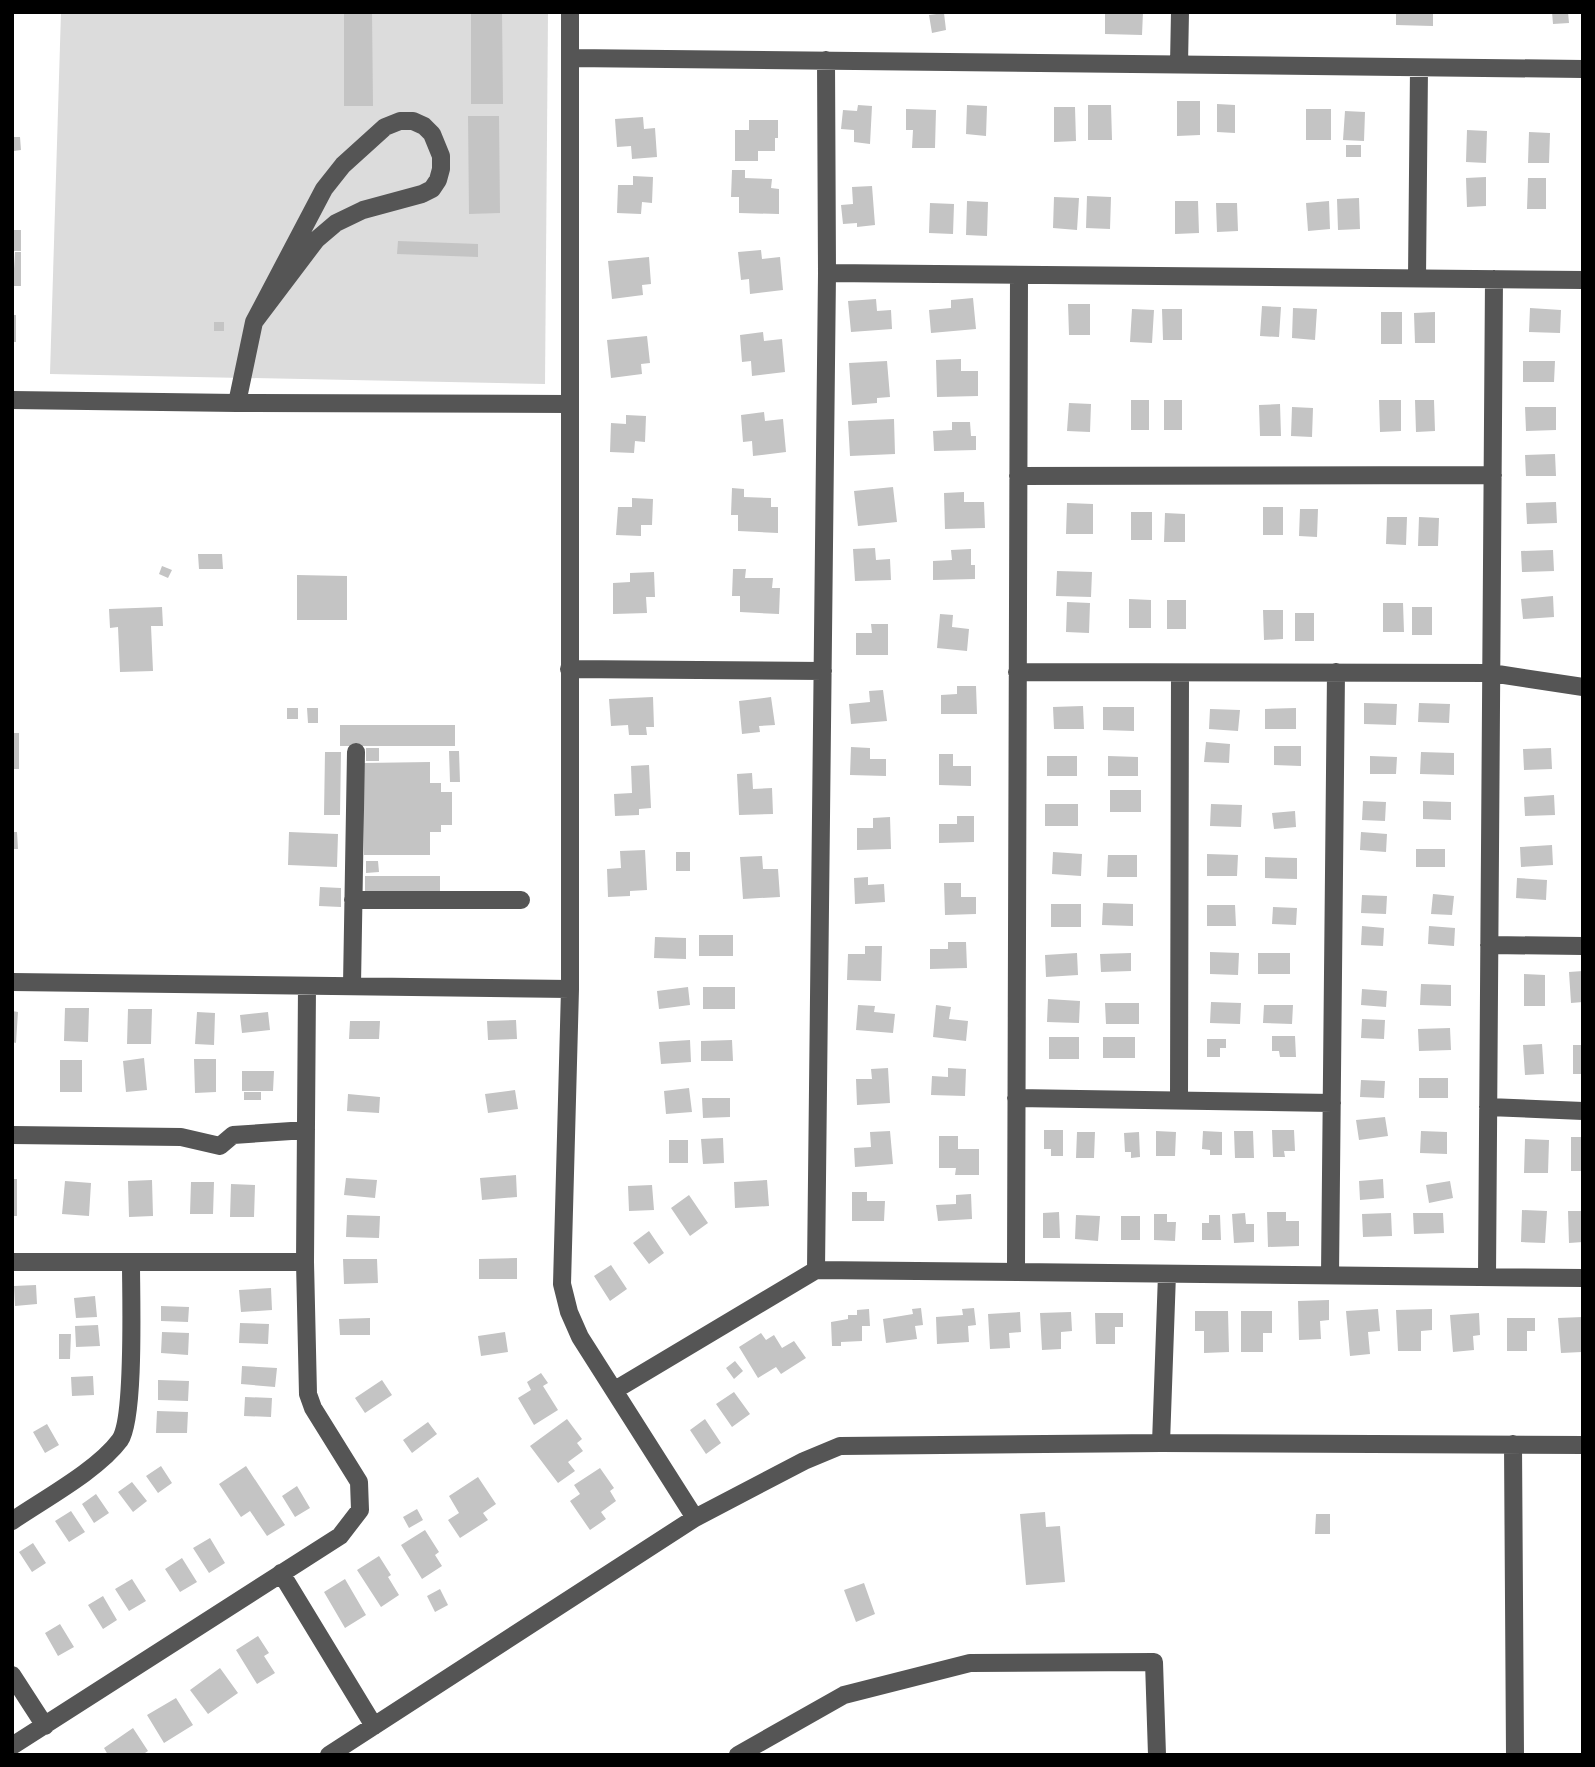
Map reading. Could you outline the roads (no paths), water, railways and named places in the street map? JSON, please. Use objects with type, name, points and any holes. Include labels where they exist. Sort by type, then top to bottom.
[{"type":"street","points":[[570,12],[570,989],[562,1284],[569,1312],[580,1337],[695,1518]]},
{"type":"street","points":[[1180,12],[1180,64]]},
{"type":"street","points":[[570,58],[1583,69]]},
{"type":"street","points":[[816,1270],[827,273],[826,60]]},
{"type":"street","points":[[1416,278],[1419,68]]},
{"type":"street","points":[[237,404],[254,322],[324,189],[343,165],[385,127],[400,121],[413,121],[424,126],[432,134],[441,156],[438,180],[432,189],[363,210],[326,230],[254,322]]},
{"type":"street","points":[[827,273],[1583,280]]},
{"type":"street","points":[[1016,1272],[1019,275]]},
{"type":"street","points":[[1487,1277],[1494,279]]},
{"type":"street","points":[[12,400],[237,404],[569,404]]},
{"type":"street","points":[[1018,475],[1493,475]]},
{"type":"street","points":[[569,669],[823,671]]},
{"type":"street","points":[[1017,671],[1180,674],[1492,673],[1583,687]]},
{"type":"street","points":[[1330,1275],[1336,672]]},
{"type":"street","points":[[1179,1101],[1180,674]]},
{"type":"street","points":[[352,985],[356,752]]},
{"type":"street","points":[[353,900],[521,900]]},
{"type":"street","points":[[1489,945],[1583,946]]},
{"type":"street","points":[[12,982],[570,989]]},
{"type":"street","points":[[12,1746],[340,1536],[360,1510],[359,1482],[313,1408],[308,1394],[305,1262],[307,986]]},
{"type":"street","points":[[1016,1098],[1332,1103]]},
{"type":"street","points":[[1488,1107],[1583,1111]]},
{"type":"street","points":[[12,1135],[181,1137],[220,1146],[233,1135],[306,1130]]},
{"type":"street","points":[[12,1262],[305,1262]]},
{"type":"street","points":[[12,1521],[101,1461],[121,1438],[129,1406],[131,1264]]},
{"type":"street","points":[[615,1390],[816,1270],[1583,1278]]},
{"type":"street","points":[[1161,1443],[1167,1274]]},
{"type":"street","points":[[328,1755],[695,1518],[804,1461],[840,1446],[1161,1443],[1583,1445]]},
{"type":"street","points":[[1513,1444],[1515,1755]]},
{"type":"street","points":[[281,1573],[374,1726]]},
{"type":"street","points":[[738,1755],[844,1695],[970,1663],[1128,1662],[1154,1662],[1157,1755]]},
{"type":"street","points":[[12,1675],[45,1726]]}]
